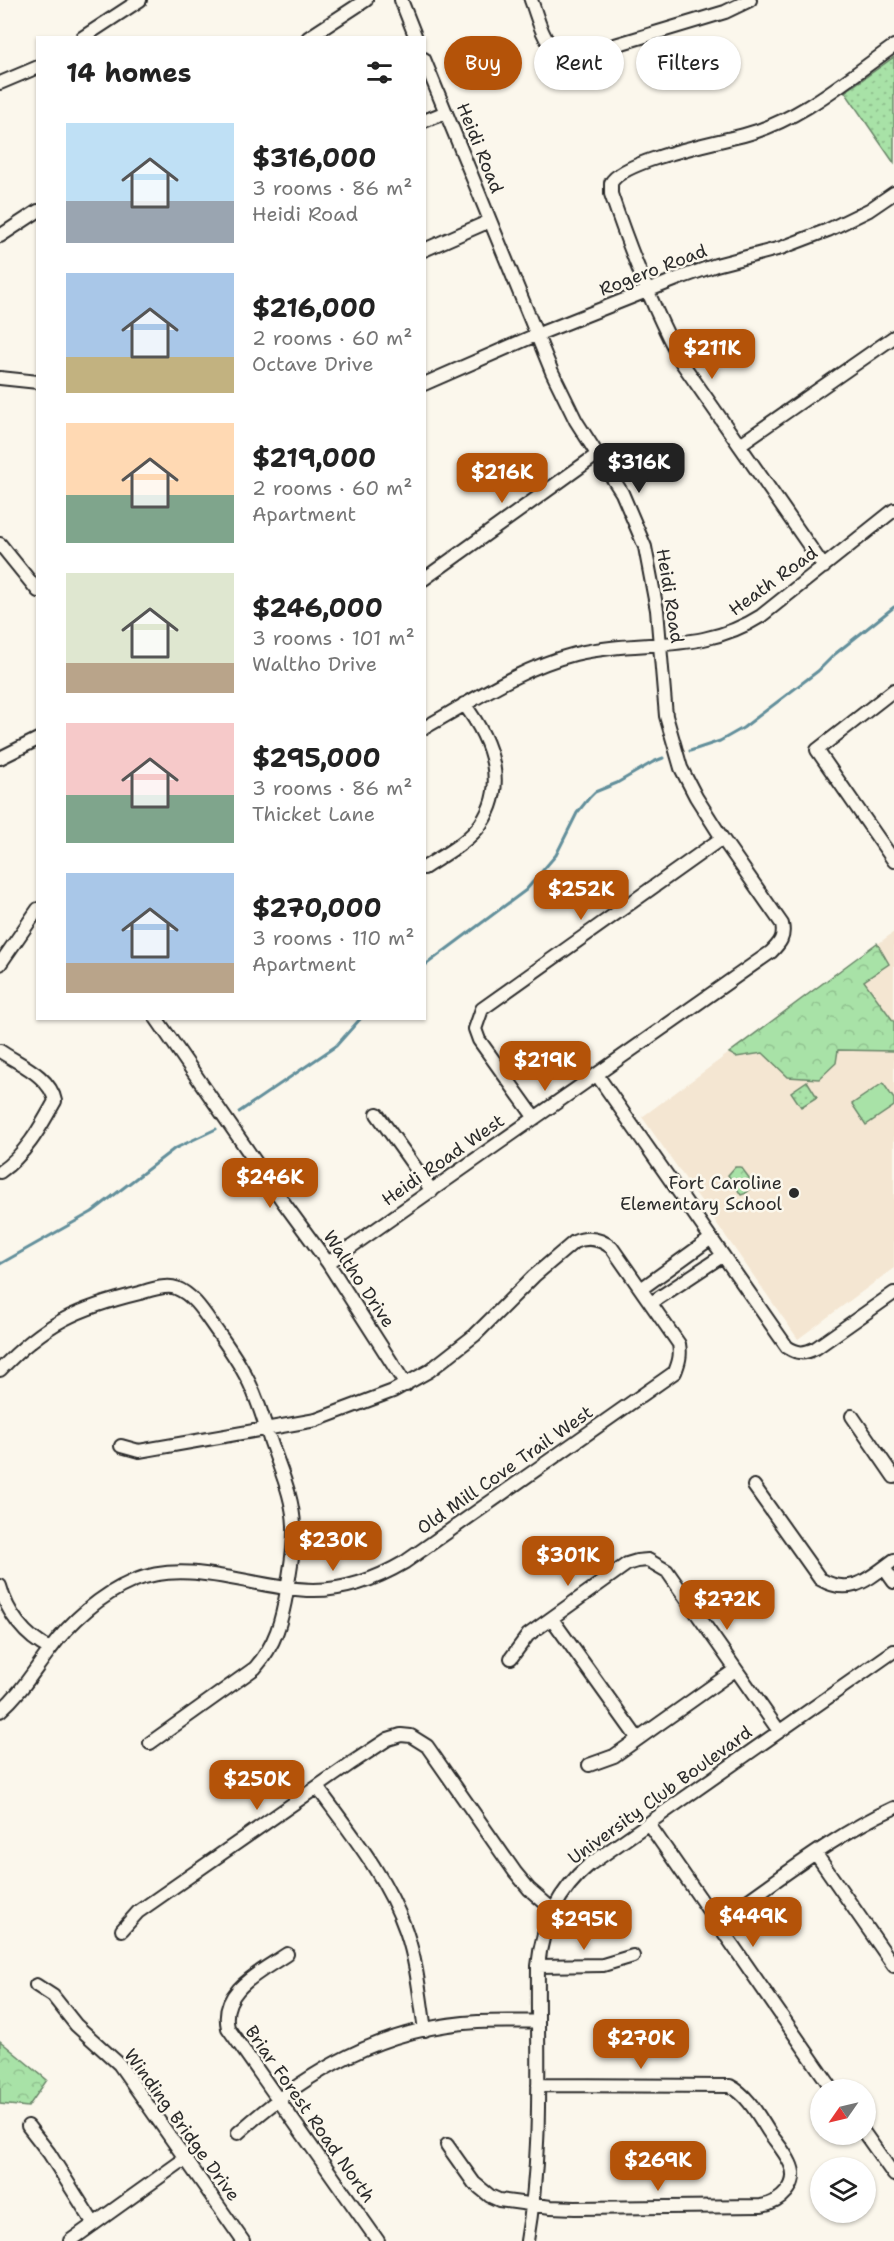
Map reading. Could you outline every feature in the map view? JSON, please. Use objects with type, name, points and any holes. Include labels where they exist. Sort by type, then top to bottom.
[{"type":"street","points":[[85,36],[140,0]]},
{"type":"street","points":[[311,36],[366,0]]},
{"type":"street","points":[[401,0],[415,36]]},
{"type":"street","points":[[531,0],[551,47],[560,54],[575,57],[725,12],[750,0]]},
{"type":"street","points":[[824,567],[682,363],[664,331],[611,194],[611,183],[621,173],[665,155],[747,135],[787,119],[804,110],[894,46]]},
{"type":"street","name":"Heidi Road","points":[[426,64],[536,335],[564,397],[622,493],[645,547],[650,565],[661,645],[665,706],[674,748],[687,780],[722,838],[782,924],[782,939]]},
{"type":"street","points":[[0,83],[36,68]]},
{"type":"street","points":[[426,120],[446,112]]},
{"type":"street","name":"Rogero Road","points":[[426,383],[536,335],[647,291],[716,265],[781,248],[828,230],[869,210],[894,193]]},
{"type":"street","points":[[0,236],[36,212]]},
{"type":"street","points":[[426,249],[490,221]]},
{"type":"street","points":[[739,445],[894,337]]},
{"type":"street","points":[[0,378],[36,382]]},
{"type":"street","points":[[426,578],[598,454]]},
{"type":"street","name":"Heath Road","points":[[426,727],[499,684],[541,664],[588,652],[700,641],[719,637],[746,626],[894,510]]},
{"type":"street","points":[[0,544],[36,589]]},
{"type":"street","points":[[894,690],[817,750],[894,861]]},
{"type":"street","points":[[426,867],[477,829],[488,811],[494,794],[495,767],[492,753],[485,737],[464,704]]},
{"type":"street","points":[[0,758],[36,740]]},
{"type":"street","points":[[535,1118],[479,1040],[475,1029],[482,1009],[722,838]]},
{"type":"street","points":[[0,964],[36,912]]},
{"type":"street","name":"Heidi Road West","points":[[328,1263],[771,952],[782,939]]},
{"type":"street","name":"Waltho Drive","points":[[157,1020],[328,1263],[406,1385]]},
{"type":"street","points":[[0,1051],[44,1081],[53,1092],[55,1101],[31,1141],[12,1163],[0,1172]]},
{"type":"street","points":[[597,1075],[786,1347],[796,1353],[816,1348],[894,1293]]},
{"type":"street","points":[[377,1114],[432,1191]]},
{"type":"street","points":[[121,1446],[139,1451],[316,1420],[406,1385],[447,1358],[475,1335],[534,1276],[574,1242],[591,1239],[605,1242],[612,1248],[651,1303],[722,1256]]},
{"type":"street","points":[[641,1289],[710,1239]]},
{"type":"street","points":[[0,1370],[39,1333],[72,1314],[100,1302],[156,1289],[176,1288],[194,1300],[243,1370],[258,1402],[286,1479],[293,1511],[294,1542],[283,1615],[267,1654],[255,1668],[150,1743]]},
{"type":"street","name":"Old Mill Cove Trail West","points":[[0,1711],[14,1699],[50,1649],[87,1610],[103,1598],[134,1581],[156,1575],[193,1572],[287,1588],[316,1590],[353,1584],[381,1575],[405,1562],[675,1372],[679,1362],[679,1344],[651,1303]]},
{"type":"street","points":[[852,1416],[894,1477]]},
{"type":"street","points":[[754,1486],[820,1579],[839,1588],[851,1587],[889,1564],[894,1582]]},
{"type":"street","points":[[511,1658],[528,1635],[627,1564],[648,1560],[667,1572],[780,1731]]},
{"type":"street","points":[[0,1586],[11,1614],[21,1627],[32,1638],[50,1649]]},
{"type":"street","points":[[552,1619],[638,1739]]},
{"type":"street","name":"University Club Boulevard","points":[[527,2241],[534,2205],[538,2143],[538,1966],[540,1947],[552,1909],[579,1873],[894,1651]]},
{"type":"street","points":[[589,1765],[614,1756],[735,1670]]},
{"type":"street","points":[[122,1930],[138,1912],[388,1739],[401,1735],[411,1736],[427,1746],[515,1872],[529,1889],[552,1909]]},
{"type":"street","points":[[317,1787],[370,1861],[394,1905],[413,1956],[425,2030]]},
{"type":"street","points":[[717,1922],[858,1826],[894,1808]]},
{"type":"street","points":[[648,1823],[825,2079]]},
{"type":"street","points":[[816,1854],[890,1950],[894,1965]]},
{"type":"street","name":"Briar Forest Road North","points":[[287,1954],[234,1993],[227,2006],[228,2028],[378,2241]]},
{"type":"street","points":[[538,1966],[603,1965],[633,1956]]},
{"type":"street","name":"Winding Bridge Drive","points":[[36,1985],[53,1996],[76,2025],[119,2064],[243,2241]]},
{"type":"street","points":[[238,2133],[277,2099],[317,2072],[356,2052],[403,2035],[425,2030],[477,2022],[538,2022]]},
{"type":"street","points":[[447,2145],[481,2190],[499,2199],[534,2205],[575,2208],[761,2206],[781,2199],[790,2187],[793,2179],[791,2164],[750,2103],[736,2089],[729,2086],[538,2085]]},
{"type":"street","points":[[28,2126],[49,2153],[94,2224]]},
{"type":"street","points":[[873,2145],[894,2175]]},
{"type":"street","points":[[70,2241],[186,2158]]},
{"type":"shaded area","name":"Fort Caroline Elementary School","points":[[894,932],[894,1268],[798,1339],[642,1117]]},
{"type":"green space","points":[[894,57],[894,163],[845,92]]},
{"type":"green space","points":[[877,943],[889,964],[864,981],[894,1022],[894,1051],[838,1050],[836,1063],[819,1079],[788,1077],[763,1053],[736,1057],[729,1053]]},
{"type":"green space","points":[[807,1081],[817,1097],[801,1107],[791,1092]]},
{"type":"green space","points":[[883,1083],[894,1099],[894,1106],[866,1125],[852,1104]]},
{"type":"green space","points":[[735,1167],[741,1167],[753,1183],[748,1191],[741,1195],[728,1175]]},
{"type":"green space","points":[[0,2041],[47,2080],[28,2107],[0,2104]]},
{"type":"waterway","points":[[690,751],[720,741],[743,728],[818,671],[835,654],[894,607]]},
{"type":"waterway","points":[[426,965],[526,890],[556,855],[577,813],[595,792],[663,758]]},
{"type":"waterway","points":[[239,1112],[336,1046],[359,1020]]},
{"type":"waterway","points":[[0,1264],[92,1212],[174,1149],[216,1129]]},
{"type":"place","name":"Fort Caroline Elementary School","points":[[794,1193]]}]
